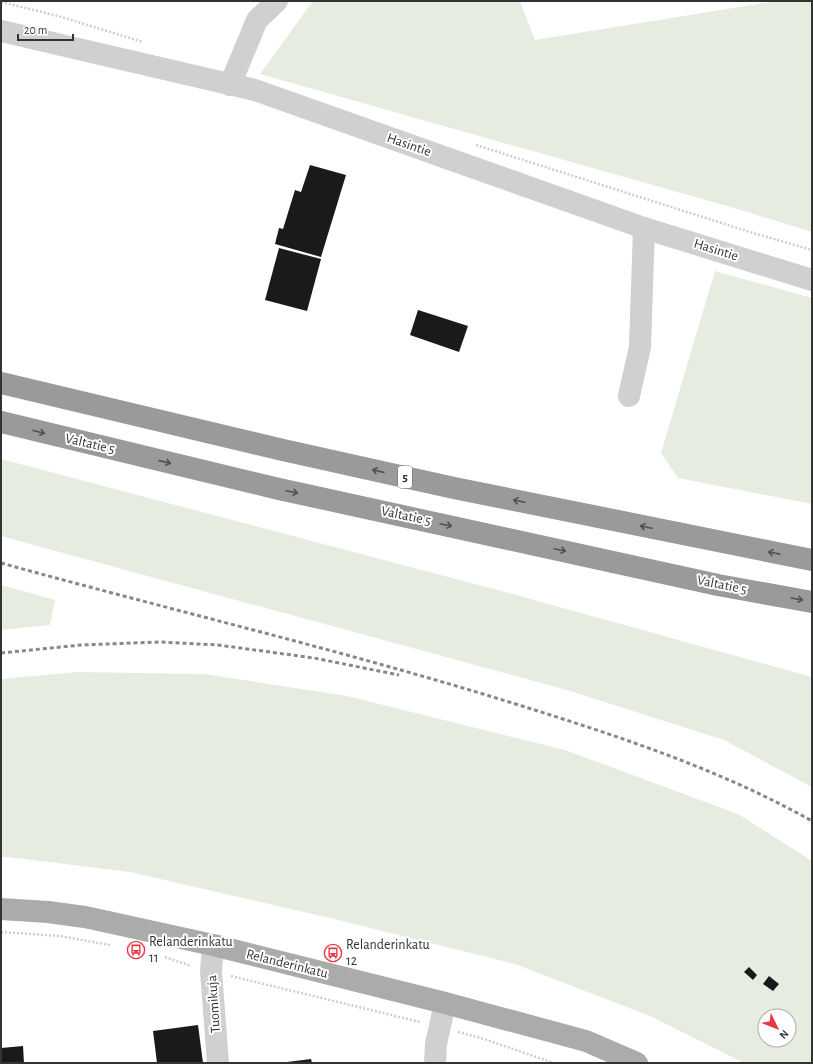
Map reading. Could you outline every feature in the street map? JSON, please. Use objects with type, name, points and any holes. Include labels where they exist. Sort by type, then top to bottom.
[{"type":"highway","name":"5","points":[[1,383],[282,450],[454,488],[812,560]]},
{"type":"highway","name":"Valtatie 5","points":[[1,422],[279,489],[718,585],[812,602]]},
{"type":"main road","name":"Relanderinkatu","points":[[1,909],[48,912],[85,917],[213,945],[445,1003],[586,1041],[637,1063]]},
{"type":"street","points":[[230,85],[257,20],[277,1]]},
{"type":"street","name":"Hasintie","points":[[1,31],[255,90],[644,228],[812,280]]},
{"type":"street","points":[[629,396],[640,347],[644,228]]},
{"type":"street","name":"Tuomikuja","points":[[213,945],[211,971],[218,1063]]},
{"type":"street","points":[[435,1063],[436,1044],[445,1003]]},
{"type":"path","points":[[1,2],[58,16],[145,42]]},
{"type":"path","points":[[472,144],[753,233],[812,250]]},
{"type":"path","points":[[1,932],[60,936],[117,946]]},
{"type":"path","points":[[162,956],[192,966]]},
{"type":"path","points":[[226,974],[425,1023]]},
{"type":"path","points":[[453,1030],[554,1063]]},
{"type":"shaded area","points":[[313,1],[520,1],[535,40],[777,1],[812,1],[812,232],[734,208],[260,74]]},
{"type":"shaded area","points":[[715,271],[812,298],[812,504],[678,478],[661,453]]},
{"type":"shaded area","points":[[1,459],[505,592],[812,677],[812,787],[724,740],[567,690],[1,536]]},
{"type":"shaded area","points":[[1,585],[55,600],[50,625],[1,630]]},
{"type":"shaded area","points":[[77,672],[204,674],[347,696],[565,750],[738,814],[812,861],[812,1063],[744,1063],[650,1016],[515,964],[330,918],[130,872],[1,857],[1,679]]},
{"type":"building","points":[[310,165],[346,175],[321,257],[275,244],[279,228],[283,229],[295,190],[301,192]]},
{"type":"building","points":[[279,248],[321,259],[307,311],[265,300]]},
{"type":"building","points":[[418,310],[468,326],[459,352],[410,335]]},
{"type":"building","points":[[749,967],[757,975],[753,980],[744,972]]},
{"type":"building","points":[[769,976],[779,984],[773,991],[763,984]]},
{"type":"building","points":[[198,1025],[203,1063],[157,1063],[153,1031]]},
{"type":"building","points":[[23,1046],[24,1063],[1,1063],[1,1048]]},
{"type":"building","points":[[311,1059],[312,1063],[287,1063],[287,1062]]},
{"type":"railway","points":[[1,563],[457,686],[559,718],[706,770],[812,821]]},
{"type":"railway","points":[[1,653],[81,645],[160,642],[218,645],[314,658],[399,675]]},
{"type":"place","name":"Relanderinkatu 11","points":[[136,950]]},
{"type":"place","name":"Relanderinkatu 12","points":[[333,953]]}]
